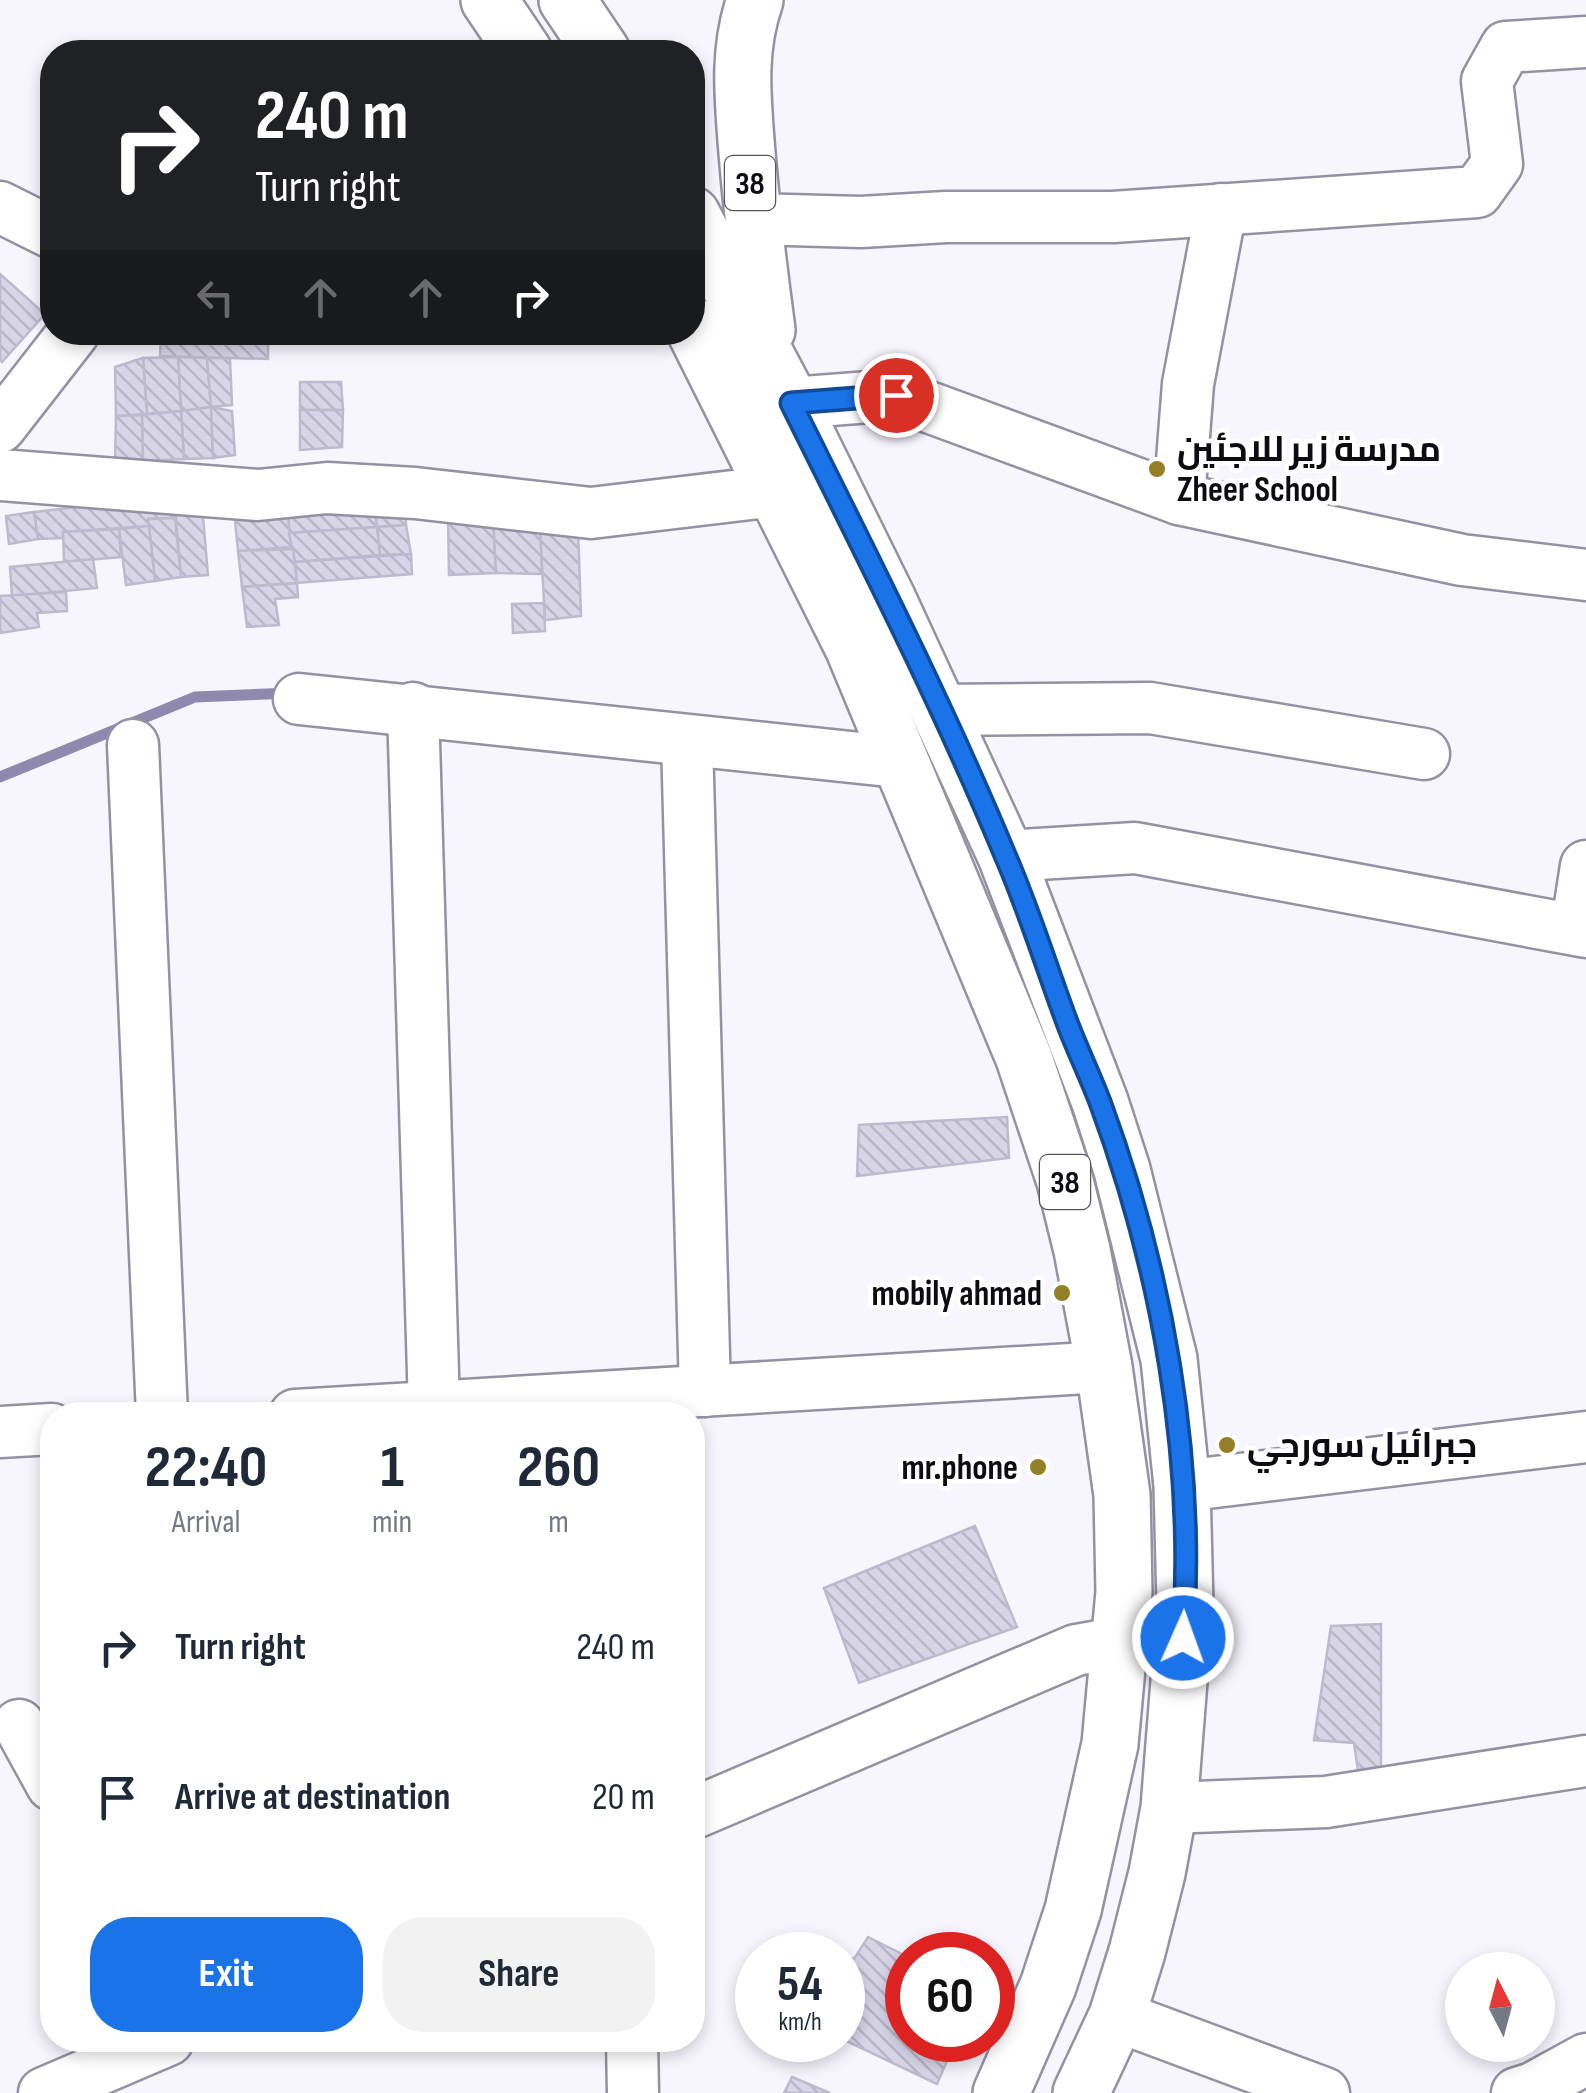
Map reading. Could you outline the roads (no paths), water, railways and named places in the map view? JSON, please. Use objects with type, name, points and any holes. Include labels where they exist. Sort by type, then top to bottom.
[{"type":"main road","points":[[489,0],[516,40]]},
{"type":"main road","points":[[566,0],[594,40]]},
{"type":"main road","name":"38","points":[[756,0],[743,51],[741,88],[752,218],[782,385]]},
{"type":"main road","name":"38","points":[[705,240],[782,385],[1006,856],[1100,1102],[1142,1241],[1169,1359],[1182,1486],[1186,1605],[1168,1808],[1158,1873],[1117,2016],[1081,2093]]},
{"type":"main road","name":"38","points":[[702,345],[853,647],[1024,1058],[1065,1182],[1104,1367],[1122,1495],[1124,1592],[1110,1744],[1073,1910],[1048,1986],[1001,2093]]},
{"type":"main road","points":[[1024,1058],[1036,1070],[1055,1076],[1070,1064],[1072,1037]]},
{"type":"main road","points":[[1082,1250],[1090,1221],[1105,1210],[1124,1214],[1142,1241]]},
{"type":"street","points":[[752,218],[861,222],[946,217],[1113,217],[1477,192],[1497,164],[1486,80],[1506,46],[1586,42]]},
{"type":"street","points":[[0,207],[40,227]]},
{"type":"street","points":[[1178,499],[1188,384],[1221,209]]},
{"type":"street","points":[[0,427],[64,345]]},
{"type":"street","points":[[782,385],[896,395],[1178,499],[1462,560],[1578,562]]},
{"type":"street","points":[[0,474],[258,495],[327,488],[415,493],[591,512],[775,491]]},
{"type":"street","points":[[299,699],[898,762]]},
{"type":"street","points":[[413,708],[434,1402]]},
{"type":"street","points":[[939,710],[1150,708],[1424,754]]},
{"type":"street","points":[[686,742],[705,1391]]},
{"type":"street","points":[[133,745],[161,1402]]},
{"type":"street","points":[[1006,856],[1135,848],[1586,930]]},
{"type":"street","points":[[1586,866],[1579,911],[1586,930]]},
{"type":"street","points":[[591,1402],[705,1391],[1104,1367]]},
{"type":"street","points":[[0,1432],[40,1430]]},
{"type":"street","points":[[1182,1486],[1586,1437]]},
{"type":"street","points":[[705,1808],[1076,1650],[1121,1642]]},
{"type":"street","points":[[24,1724],[40,1758]]},
{"type":"street","points":[[1168,1808],[1326,1802],[1586,1762]]},
{"type":"street","points":[[1117,2016],[1324,2093]]},
{"type":"street","points":[[632,2052],[633,2093]]},
{"type":"street","points":[[1517,2093],[1586,2059]]},
{"type":"street","points":[[44,2093],[147,2062]]},
{"type":"waterway","points":[[0,777],[195,697],[291,693]]},
{"type":"place","name":"مدرسة زير للاجئين Zheer School","points":[[1157,469]]},
{"type":"place","name":"mobily ahmad","points":[[1062,1293]]},
{"type":"place","name":"جبرائيل سورجي","points":[[1227,1445]]},
{"type":"place","name":"mr.phone","points":[[1038,1467]]}]
